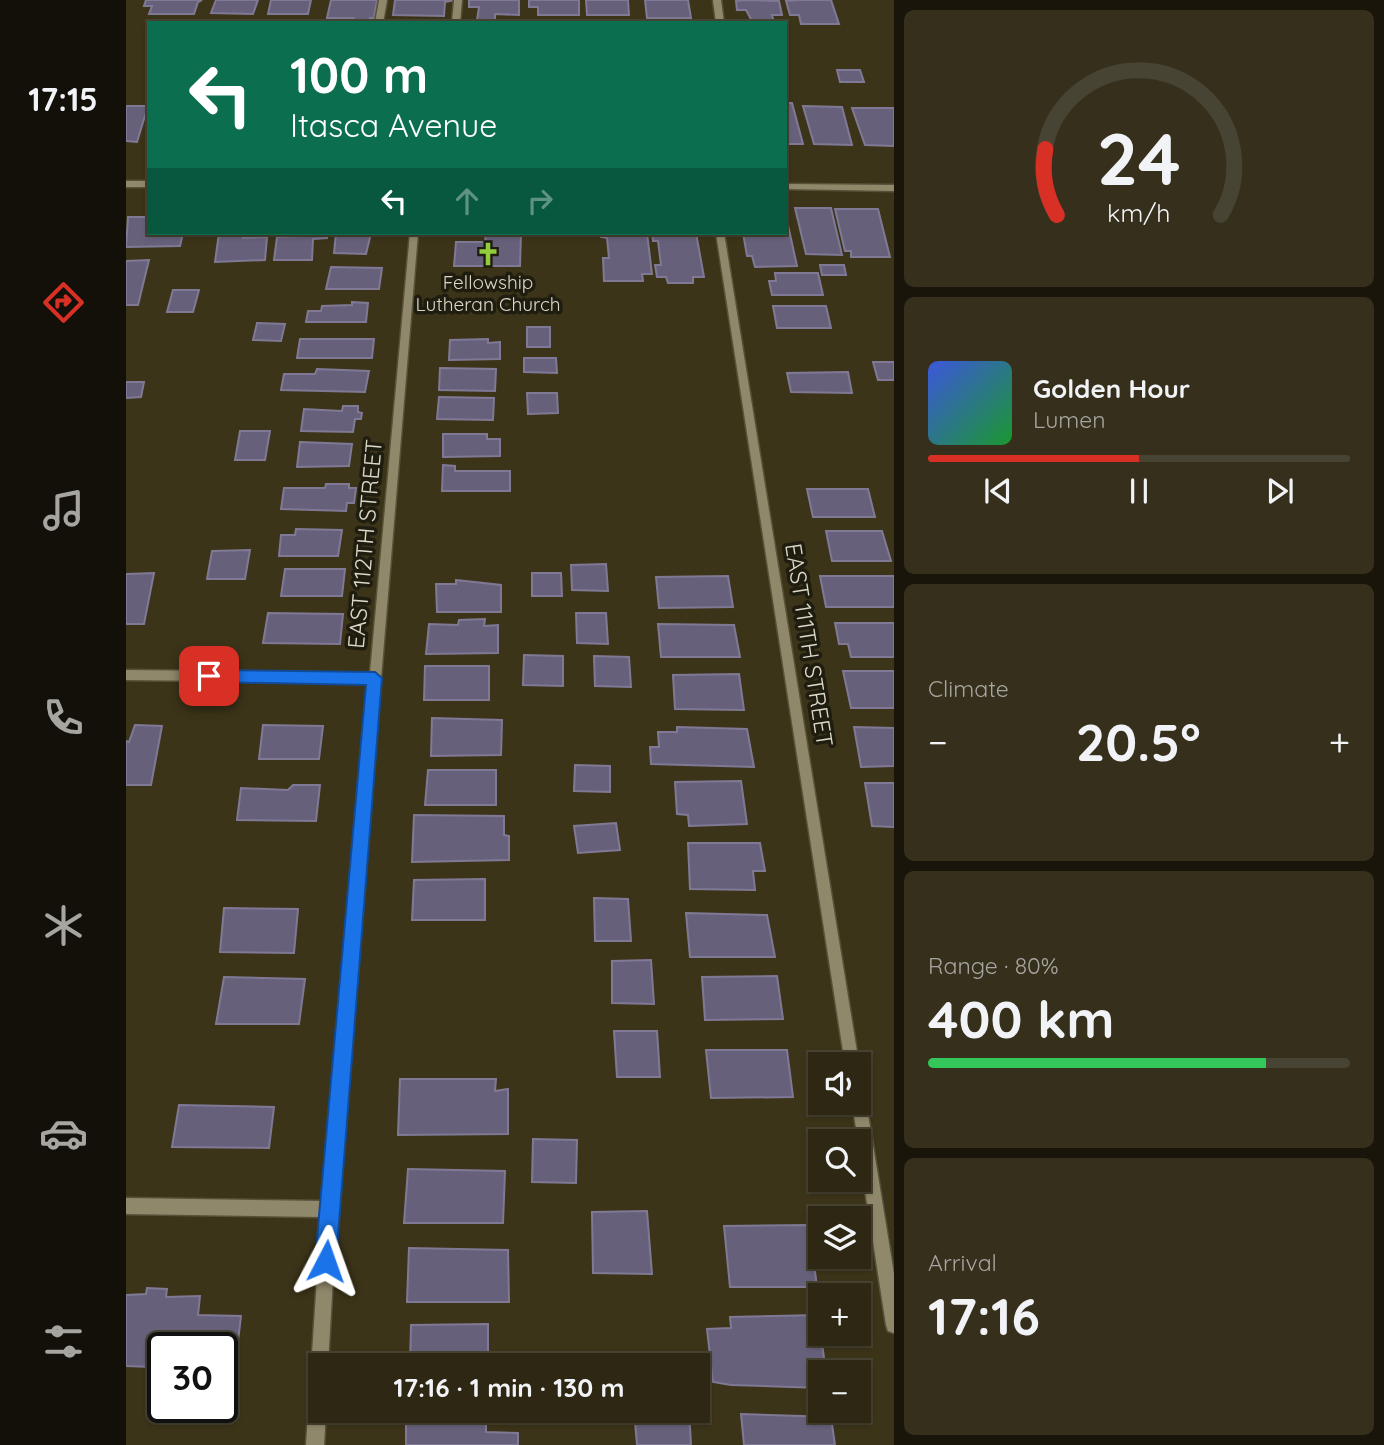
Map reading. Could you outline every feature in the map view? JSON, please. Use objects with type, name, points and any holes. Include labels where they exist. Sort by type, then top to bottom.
[{"type":"street","points":[[379,21],[383,0]]},
{"type":"street","points":[[456,21],[458,0]]},
{"type":"street","points":[[717,0],[720,21]]},
{"type":"street","points":[[126,184],[147,184]]},
{"type":"street","points":[[787,186],[894,188]]},
{"type":"street","name":"EAST 112TH STREET","points":[[315,1445],[329,1209],[414,235]]},
{"type":"street","name":"EAST 111TH STREET","points":[[720,235],[850,1052]]},
{"type":"street","points":[[126,675],[375,678]]},
{"type":"street","points":[[861,1115],[894,1325]]},
{"type":"street","points":[[126,1206],[329,1209]]},
{"type":"building","points":[[146,0],[202,0],[198,2],[194,14],[149,14],[152,6],[144,6]]},
{"type":"building","points":[[216,0],[258,0],[253,14],[211,13]]},
{"type":"building","points":[[271,0],[311,0],[308,14],[268,14]]},
{"type":"building","points":[[331,0],[377,0],[374,18],[370,18],[370,21],[327,18]]},
{"type":"building","points":[[395,0],[455,0],[445,2],[444,16],[393,15]]},
{"type":"building","points":[[469,0],[519,0],[519,15],[495,14],[495,21],[477,20],[479,7],[469,7]]},
{"type":"building","points":[[529,0],[579,0],[579,15],[538,15],[538,7],[529,7]]},
{"type":"building","points":[[586,0],[628,0],[629,15],[587,15]]},
{"type":"building","points":[[645,0],[688,0],[691,18],[647,18]]},
{"type":"building","points":[[831,0],[839,24],[801,24],[799,15],[790,15],[786,1]]},
{"type":"building","points":[[736,1],[779,1],[782,15],[772,15],[774,21],[752,21],[746,10],[737,10]]},
{"type":"building","points":[[837,70],[860,70],[864,82],[840,82]]},
{"type":"building","points":[[787,103],[792,103],[803,144],[787,144]]},
{"type":"building","points":[[126,106],[147,106],[137,142],[126,141]]},
{"type":"building","points":[[803,106],[842,107],[852,145],[814,144]]},
{"type":"building","points":[[852,108],[894,108],[894,146],[865,145]]},
{"type":"building","points":[[795,208],[831,208],[842,255],[806,254]]},
{"type":"building","points":[[835,209],[878,209],[890,257],[851,257],[851,251],[845,251]]},
{"type":"building","points":[[128,217],[147,217],[147,235],[183,235],[180,246],[126,247]]},
{"type":"building","points":[[787,221],[797,266],[755,267],[752,256],[747,256],[743,235],[787,235]]},
{"type":"building","points":[[219,235],[267,237],[265,260],[215,262]]},
{"type":"building","points":[[327,235],[327,238],[313,239],[312,260],[274,260],[277,237]]},
{"type":"building","points":[[336,235],[371,235],[366,254],[334,253]]},
{"type":"building","name":"Fellowship Lutheran Church","points":[[486,235],[521,235],[520,266],[454,266],[456,242],[485,242]]},
{"type":"building","points":[[647,235],[652,274],[642,274],[643,281],[604,281],[603,258],[609,258],[607,238],[601,237]]},
{"type":"building","points":[[652,235],[696,235],[704,277],[693,277],[693,283],[668,283],[666,277],[657,277],[655,265],[661,265],[658,241],[653,241]]},
{"type":"building","points":[[149,260],[138,305],[126,305],[126,261]]},
{"type":"building","points":[[820,265],[844,265],[846,275],[822,275]]},
{"type":"building","points":[[331,267],[382,268],[379,289],[326,289]]},
{"type":"building","points":[[775,273],[818,273],[823,295],[772,295],[769,281],[776,281]]},
{"type":"building","points":[[173,290],[199,290],[193,312],[167,312]]},
{"type":"building","points":[[352,302],[368,303],[366,322],[306,322],[308,311],[321,311],[322,306],[352,305]]},
{"type":"building","points":[[773,306],[826,306],[831,328],[777,328]]},
{"type":"building","points":[[257,323],[285,324],[281,341],[253,340]]},
{"type":"building","points":[[527,327],[550,327],[550,347],[527,347]]},
{"type":"building","points":[[300,339],[374,339],[372,358],[297,358]]},
{"type":"building","points":[[488,339],[488,343],[500,342],[500,359],[449,360],[450,340]]},
{"type":"building","points":[[524,358],[556,358],[557,373],[524,372]]},
{"type":"building","points":[[873,362],[894,362],[894,380],[878,380]]},
{"type":"building","points":[[440,368],[496,369],[495,391],[439,390]]},
{"type":"building","points":[[317,369],[369,371],[365,392],[281,390],[284,374],[315,374]]},
{"type":"building","points":[[848,372],[852,393],[791,392],[787,373]]},
{"type":"building","points":[[126,382],[144,382],[141,397],[126,398]]},
{"type":"building","points":[[527,393],[557,393],[558,413],[528,414]]},
{"type":"building","points":[[439,397],[494,398],[493,420],[437,419]]},
{"type":"building","points":[[343,406],[358,406],[358,412],[362,413],[361,419],[355,419],[353,432],[301,431],[304,409],[342,411]]},
{"type":"building","points":[[240,431],[270,431],[265,460],[235,460]]},
{"type":"building","points":[[443,434],[487,434],[487,439],[500,439],[500,456],[443,457]]},
{"type":"building","points":[[300,442],[352,444],[349,466],[297,467]]},
{"type":"building","points":[[443,465],[455,466],[455,471],[510,471],[510,491],[442,491]]},
{"type":"building","points":[[326,484],[349,484],[349,488],[356,488],[354,503],[347,503],[346,511],[281,509],[284,488],[325,488]]},
{"type":"building","points":[[807,489],[868,489],[875,517],[813,517]]},
{"type":"building","points":[[296,529],[342,530],[338,556],[279,556],[281,535],[295,535]]},
{"type":"building","points":[[826,531],[882,531],[891,561],[832,561]]},
{"type":"building","points":[[250,550],[245,579],[207,579],[212,551]]},
{"type":"building","points":[[606,564],[608,591],[572,590],[571,565]]},
{"type":"building","points":[[285,569],[345,569],[342,596],[281,596]]},
{"type":"building","points":[[154,573],[144,624],[126,624],[126,574]]},
{"type":"building","points":[[532,573],[561,573],[562,596],[532,596]]},
{"type":"building","points":[[728,576],[733,607],[659,608],[656,577]]},
{"type":"building","points":[[820,576],[894,576],[894,607],[826,607]]},
{"type":"building","points":[[456,580],[501,585],[501,612],[437,612],[436,584],[456,584]]},
{"type":"building","points":[[268,613],[343,614],[340,644],[263,643]]},
{"type":"building","points":[[576,613],[606,613],[608,644],[577,643]]},
{"type":"building","points":[[485,619],[484,626],[498,625],[498,653],[426,654],[429,624],[458,625],[459,620]]},
{"type":"building","points":[[835,623],[894,623],[894,657],[851,657],[848,644],[839,644]]},
{"type":"building","points":[[658,624],[734,625],[740,657],[661,657]]},
{"type":"building","points":[[524,655],[563,656],[563,686],[523,685]]},
{"type":"building","points":[[594,656],[629,657],[631,687],[595,686]]},
{"type":"building","points":[[425,666],[489,666],[489,700],[424,700]]},
{"type":"building","points":[[843,671],[894,671],[894,708],[851,708]]},
{"type":"building","points":[[739,674],[744,710],[675,709],[673,675]]},
{"type":"building","points":[[432,718],[502,720],[501,755],[431,756]]},
{"type":"building","points":[[135,725],[162,726],[151,785],[126,785],[126,741],[129,742]]},
{"type":"building","points":[[263,725],[323,726],[319,759],[259,759]]},
{"type":"building","points":[[677,727],[747,729],[754,767],[651,764],[650,747],[659,747],[658,732],[677,732]]},
{"type":"building","points":[[854,727],[894,728],[894,766],[861,767]]},
{"type":"building","points":[[575,765],[610,766],[610,792],[574,791]]},
{"type":"building","points":[[428,770],[496,770],[496,805],[425,805]]},
{"type":"building","points":[[741,781],[747,824],[689,826],[688,815],[677,814],[675,782]]},
{"type":"building","points":[[865,783],[894,783],[894,827],[872,826]]},
{"type":"building","points":[[293,785],[320,785],[316,821],[237,820],[241,788],[288,790]]},
{"type":"building","points":[[414,815],[504,816],[504,835],[509,836],[509,860],[412,862]]},
{"type":"building","points":[[616,823],[620,850],[578,853],[574,826]]},
{"type":"building","points":[[688,843],[760,843],[765,871],[753,871],[755,890],[690,889]]},
{"type":"building","points":[[485,879],[485,920],[412,920],[414,880]]},
{"type":"building","points":[[594,898],[628,899],[631,941],[595,941]]},
{"type":"building","points":[[224,908],[298,909],[294,953],[220,952]]},
{"type":"building","points":[[686,913],[767,915],[775,957],[690,957]]},
{"type":"building","points":[[651,960],[654,1004],[612,1003],[612,961]]},
{"type":"building","points":[[777,976],[783,1019],[705,1020],[702,977]]},
{"type":"building","points":[[224,977],[305,979],[299,1024],[216,1024]]},
{"type":"building","points":[[614,1031],[657,1031],[660,1077],[617,1077]]},
{"type":"building","points":[[706,1050],[787,1050],[793,1097],[711,1098]]},
{"type":"building","points":[[400,1079],[496,1079],[495,1091],[508,1089],[508,1134],[398,1135]]},
{"type":"building","points":[[179,1105],[274,1107],[269,1148],[172,1147]]},
{"type":"building","points":[[533,1139],[577,1140],[576,1183],[532,1182]]},
{"type":"building","points":[[408,1169],[505,1171],[503,1223],[404,1223]]},
{"type":"building","points":[[647,1211],[652,1274],[593,1273],[592,1212]]},
{"type":"building","points":[[808,1225],[808,1269],[815,1269],[816,1283],[808,1283],[808,1287],[730,1287],[724,1226]]},
{"type":"building","points":[[409,1248],[508,1250],[509,1302],[407,1302]]},
{"type":"building","points":[[147,1288],[167,1289],[166,1297],[200,1296],[198,1315],[241,1316],[238,1341],[238,1332],[147,1332],[147,1367],[126,1366],[126,1295],[146,1294]]},
{"type":"building","points":[[808,1315],[808,1346],[822,1346],[824,1360],[808,1360],[808,1388],[713,1382],[707,1329],[731,1328],[730,1317]]},
{"type":"building","points":[[488,1324],[488,1353],[410,1353],[411,1325]]},
{"type":"building","points":[[741,1414],[808,1416],[808,1423],[832,1423],[835,1445],[744,1445]]},
{"type":"building","points":[[406,1423],[486,1423],[486,1432],[518,1433],[518,1445],[406,1445]]},
{"type":"building","points":[[635,1423],[690,1423],[691,1445],[637,1445]]},
{"type":"place","name":"Fellowship Lutheran Church","points":[[488,254]]},
{"type":"route","points":[[209,676],[375,678],[326,1261]]}]
